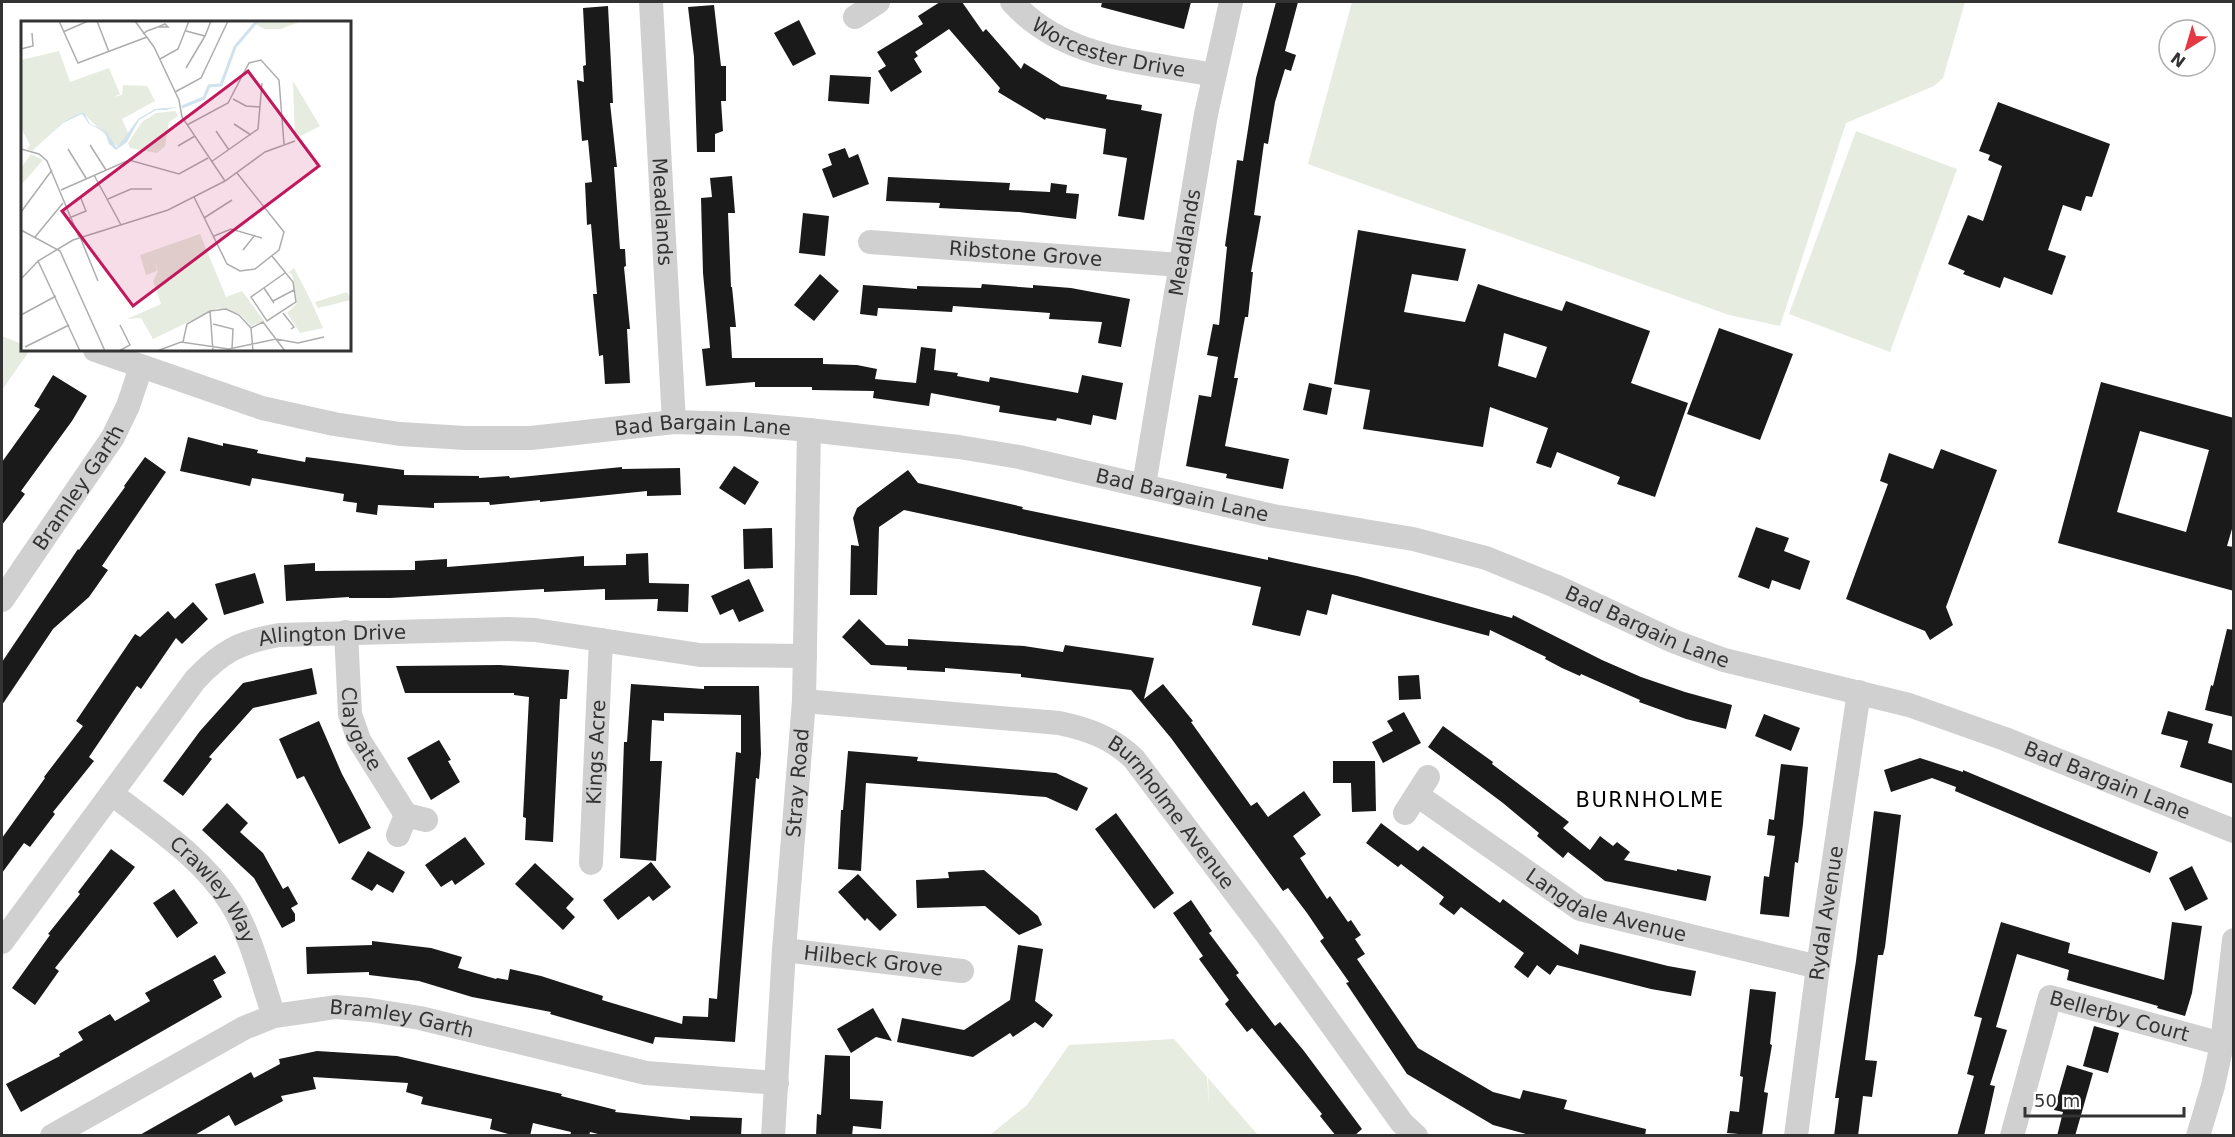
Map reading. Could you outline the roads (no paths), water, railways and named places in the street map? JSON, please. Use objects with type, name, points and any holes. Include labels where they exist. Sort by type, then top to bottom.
[{"type":"street","name":"Meadlands","points":[[651,2],[674,422]]},
{"type":"street","points":[[855,17],[878,2]]},
{"type":"street","name":"Worcester Drive","points":[[1012,2],[1042,29],[1083,49],[1214,75]]},
{"type":"street","name":"Meadlands","points":[[1144,485],[1214,75],[1231,2]]},
{"type":"street","name":"Ribstone Grove","points":[[870,242],[1180,265]]},
{"type":"street","name":"Bad Bargain Lane","points":[[98,351],[262,408],[334,424],[400,434],[465,438],[531,438],[674,422],[741,424],[809,430],[959,447],[1019,457],[1273,516],[1413,539],[1486,558],[1555,586],[1673,641],[1724,660],[1909,705],[2005,739],[2234,831]]},
{"type":"street","name":"Bramley Garth","points":[[2,600],[113,437],[128,406],[141,367]]},
{"type":"street","name":"Stray Road","points":[[773,1136],[784,950],[804,701],[809,430]]},
{"type":"street","name":"Allington Drive","points":[[2,942],[195,680],[210,664],[230,650],[251,640],[279,635],[346,632],[508,629],[535,630],[700,655],[805,656]]},
{"type":"street","name":"Claygate","points":[[346,632],[350,714],[359,740],[410,823]]},
{"type":"street","name":"Kings Acre","points":[[590,863],[601,640]]},
{"type":"street","name":"Rydal Avenue","points":[[1797,1136],[1818,967],[1859,692]]},
{"type":"street","name":"Burnholme Avenue","points":[[804,701],[1059,723],[1081,728],[1120,746],[1134,759],[1268,936],[1402,1123],[1416,1136]]},
{"type":"street","name":"Crawley Way","points":[[112,794],[192,855],[214,879],[232,904],[242,924],[274,1016]]},
{"type":"street","name":"Langdale Avenue","points":[[1417,795],[1580,909],[1818,967]]},
{"type":"street","points":[[2198,1136],[2223,1044],[2234,940]]},
{"type":"street","name":"Hilbeck Grove","points":[[784,950],[962,971]]},
{"type":"street","name":"Bellerby Court","points":[[2012,1136],[2050,997],[2223,1044]]},
{"type":"street","name":"Bramley Garth","points":[[52,1136],[244,1028],[274,1016],[336,1007],[420,1018],[646,1073],[777,1083]]},
{"type":"district","name":"BURNHOLME","points":[[1650,800]]}]
